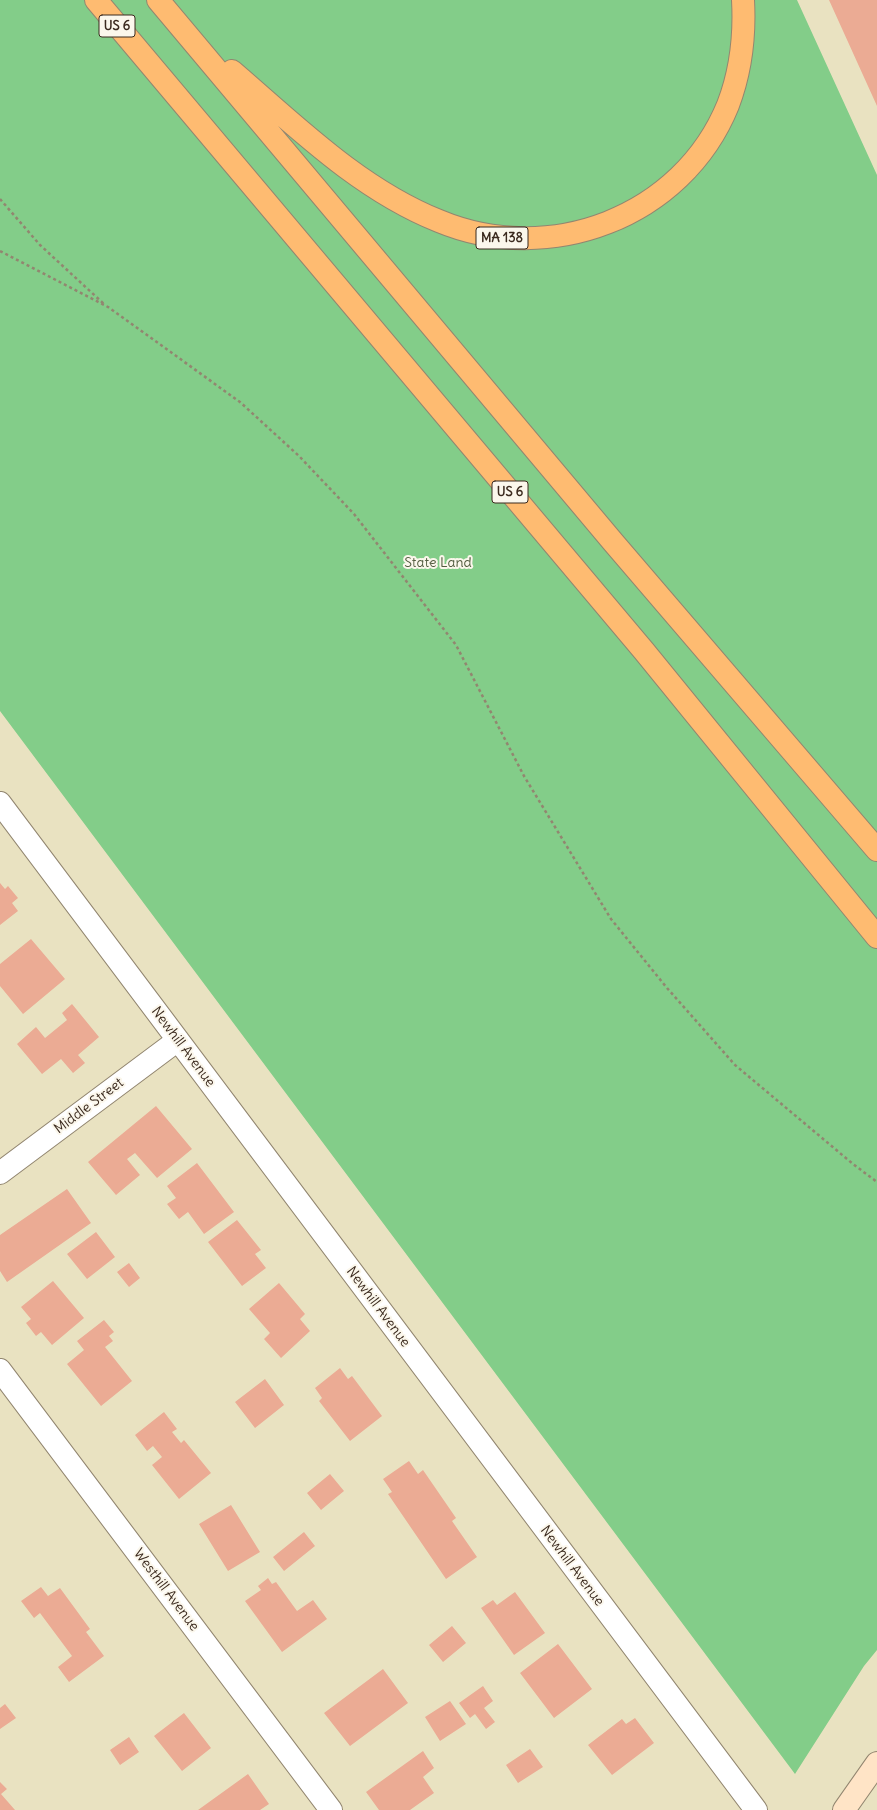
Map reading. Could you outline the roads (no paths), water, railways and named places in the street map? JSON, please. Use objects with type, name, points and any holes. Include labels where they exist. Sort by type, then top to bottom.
[{"type":"main road","name":"US 6","points":[[96,0],[639,645],[877,937]]},
{"type":"main road","points":[[158,0],[613,542],[877,850]]},
{"type":"main road","name":"MA 138","points":[[182,29],[337,161],[387,195],[428,216],[460,229],[482,235],[530,239],[554,238],[583,231],[610,222],[635,210],[658,195],[692,162],[714,132],[727,106],[737,77],[743,48],[745,22],[743,0]]},
{"type":"main road","points":[[844,1810],[877,1764]]},
{"type":"street","name":"Newhill Avenue","points":[[0,803],[756,1810]]},
{"type":"street","name":"Middle Street","points":[[0,1173],[178,1040]]},
{"type":"street","name":"Westhill Avenue","points":[[0,1370],[331,1810]]},
{"type":"park label","name":"State Land","points":[[438,563]]}]
